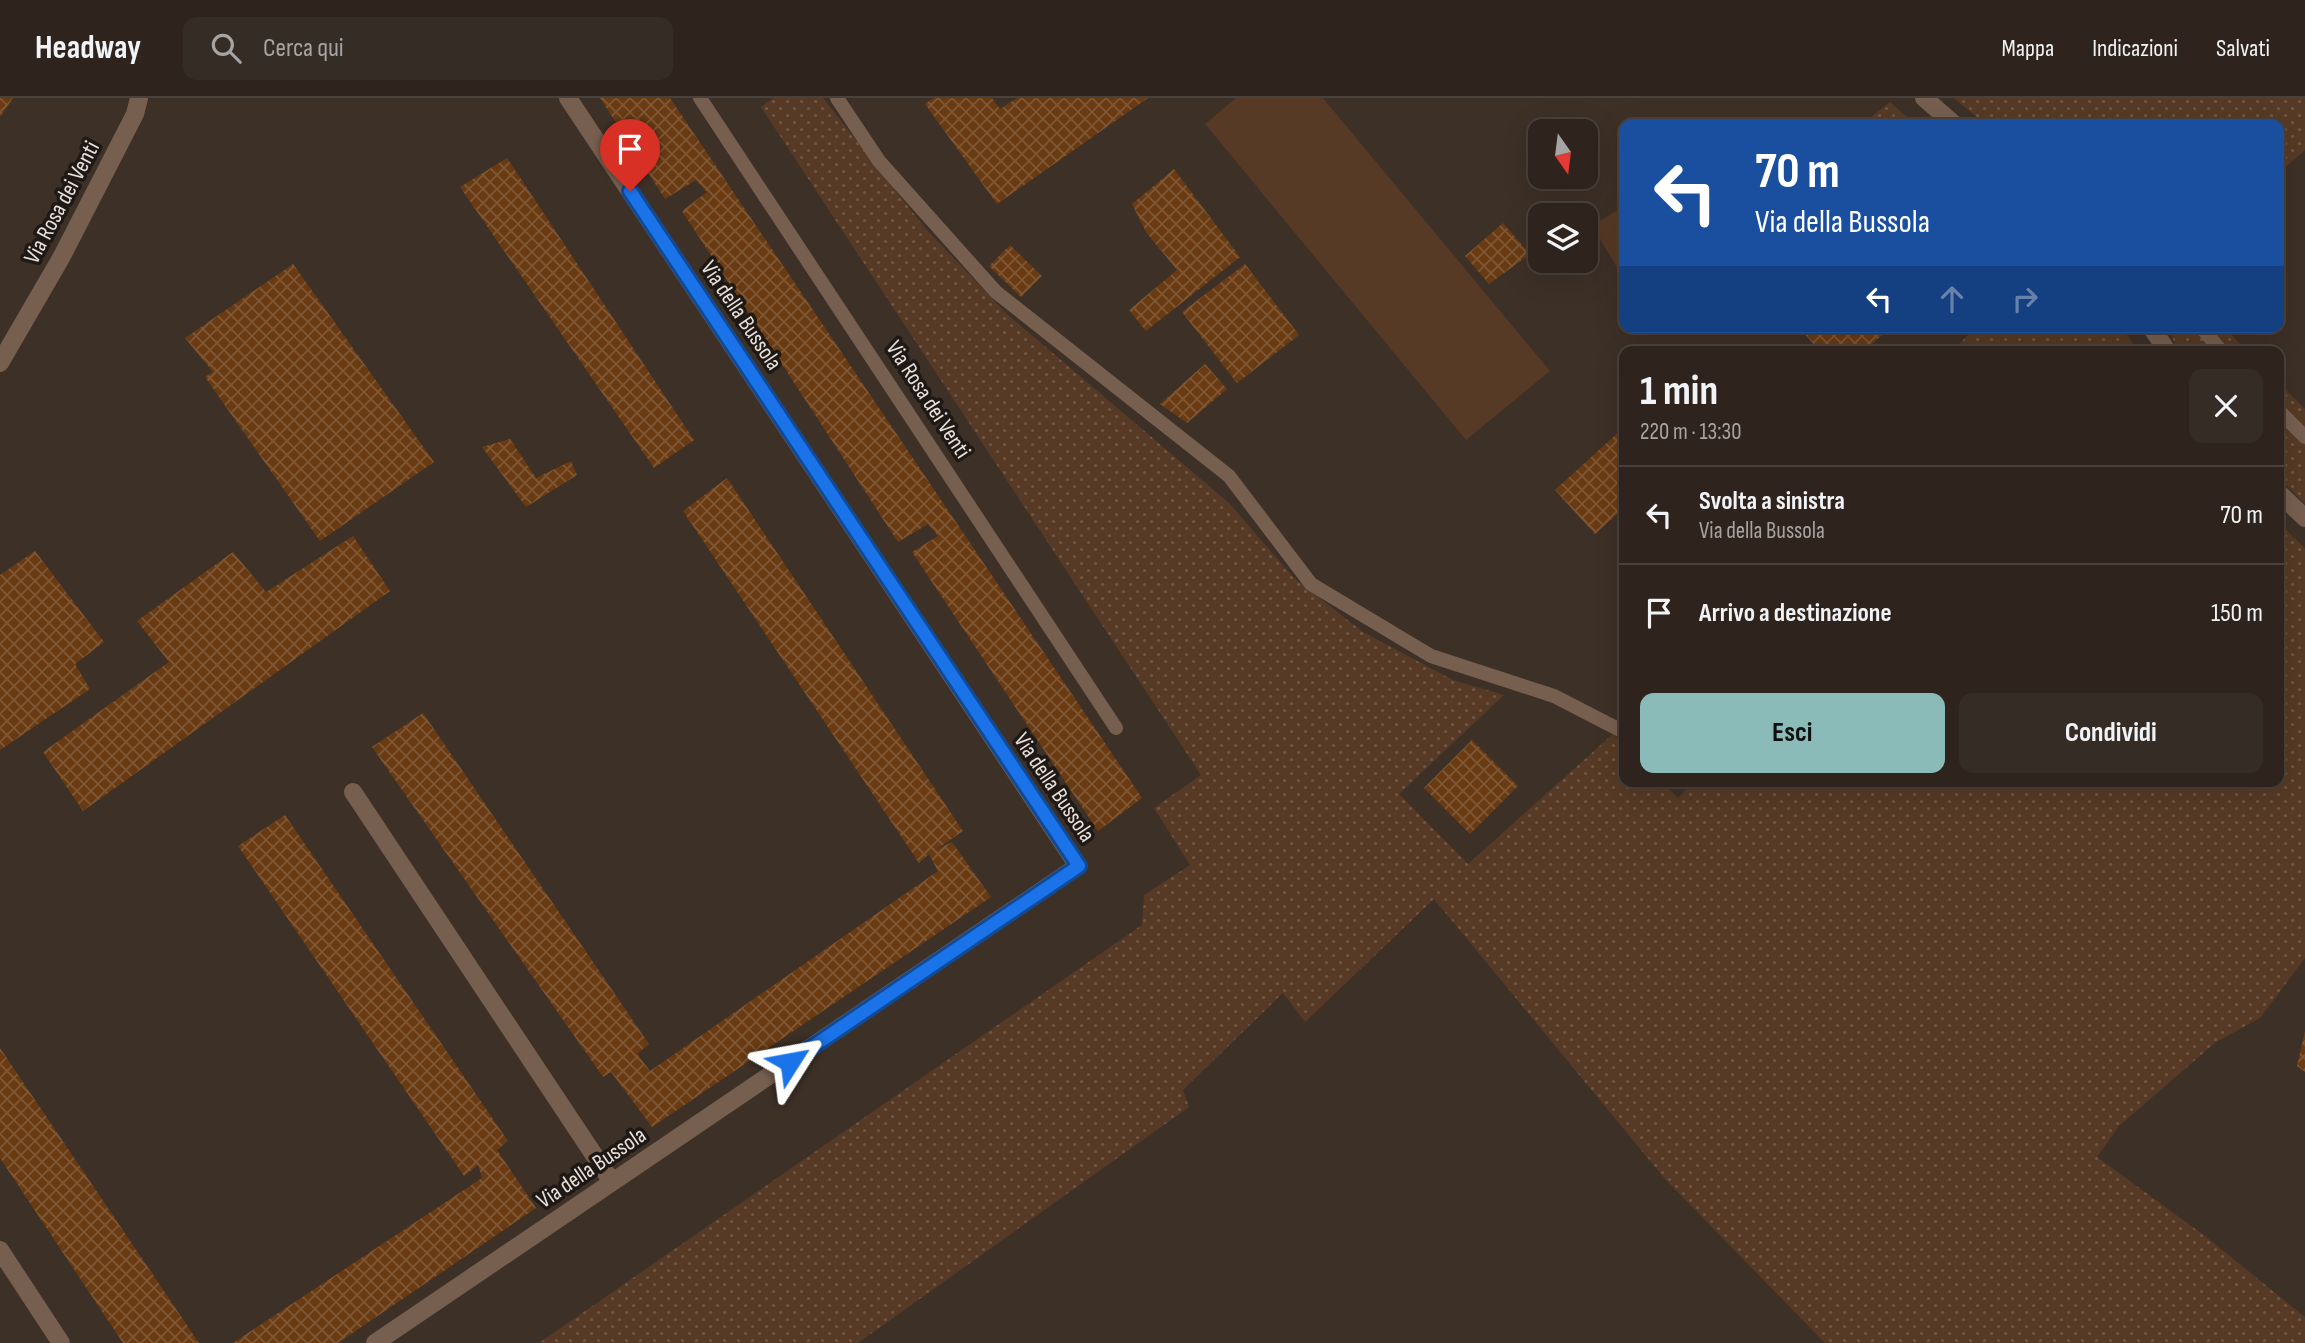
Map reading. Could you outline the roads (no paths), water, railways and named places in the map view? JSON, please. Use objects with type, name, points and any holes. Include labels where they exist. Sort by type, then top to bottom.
[{"type":"street","name":"Via Rosa dei Venti","points":[[0,363],[61,258],[135,114],[139,98]]},
{"type":"street","name":"Via della Bussola","points":[[382,1341],[1079,866],[568,98]]},
{"type":"street","points":[[1924,98],[1948,119]]},
{"type":"street","points":[[2284,498],[2305,518]]},
{"type":"street","points":[[352,792],[612,1182]]},
{"type":"street","points":[[0,1250],[61,1343]]},
{"type":"lane","name":"Via Rosa dei Venti","points":[[701,98],[1116,728]]},
{"type":"lane","points":[[837,98],[879,161],[996,292],[1229,476],[1311,584],[1431,656],[1554,696],[1619,729]]},
{"type":"lane","points":[[2284,416],[2305,437]]}]
